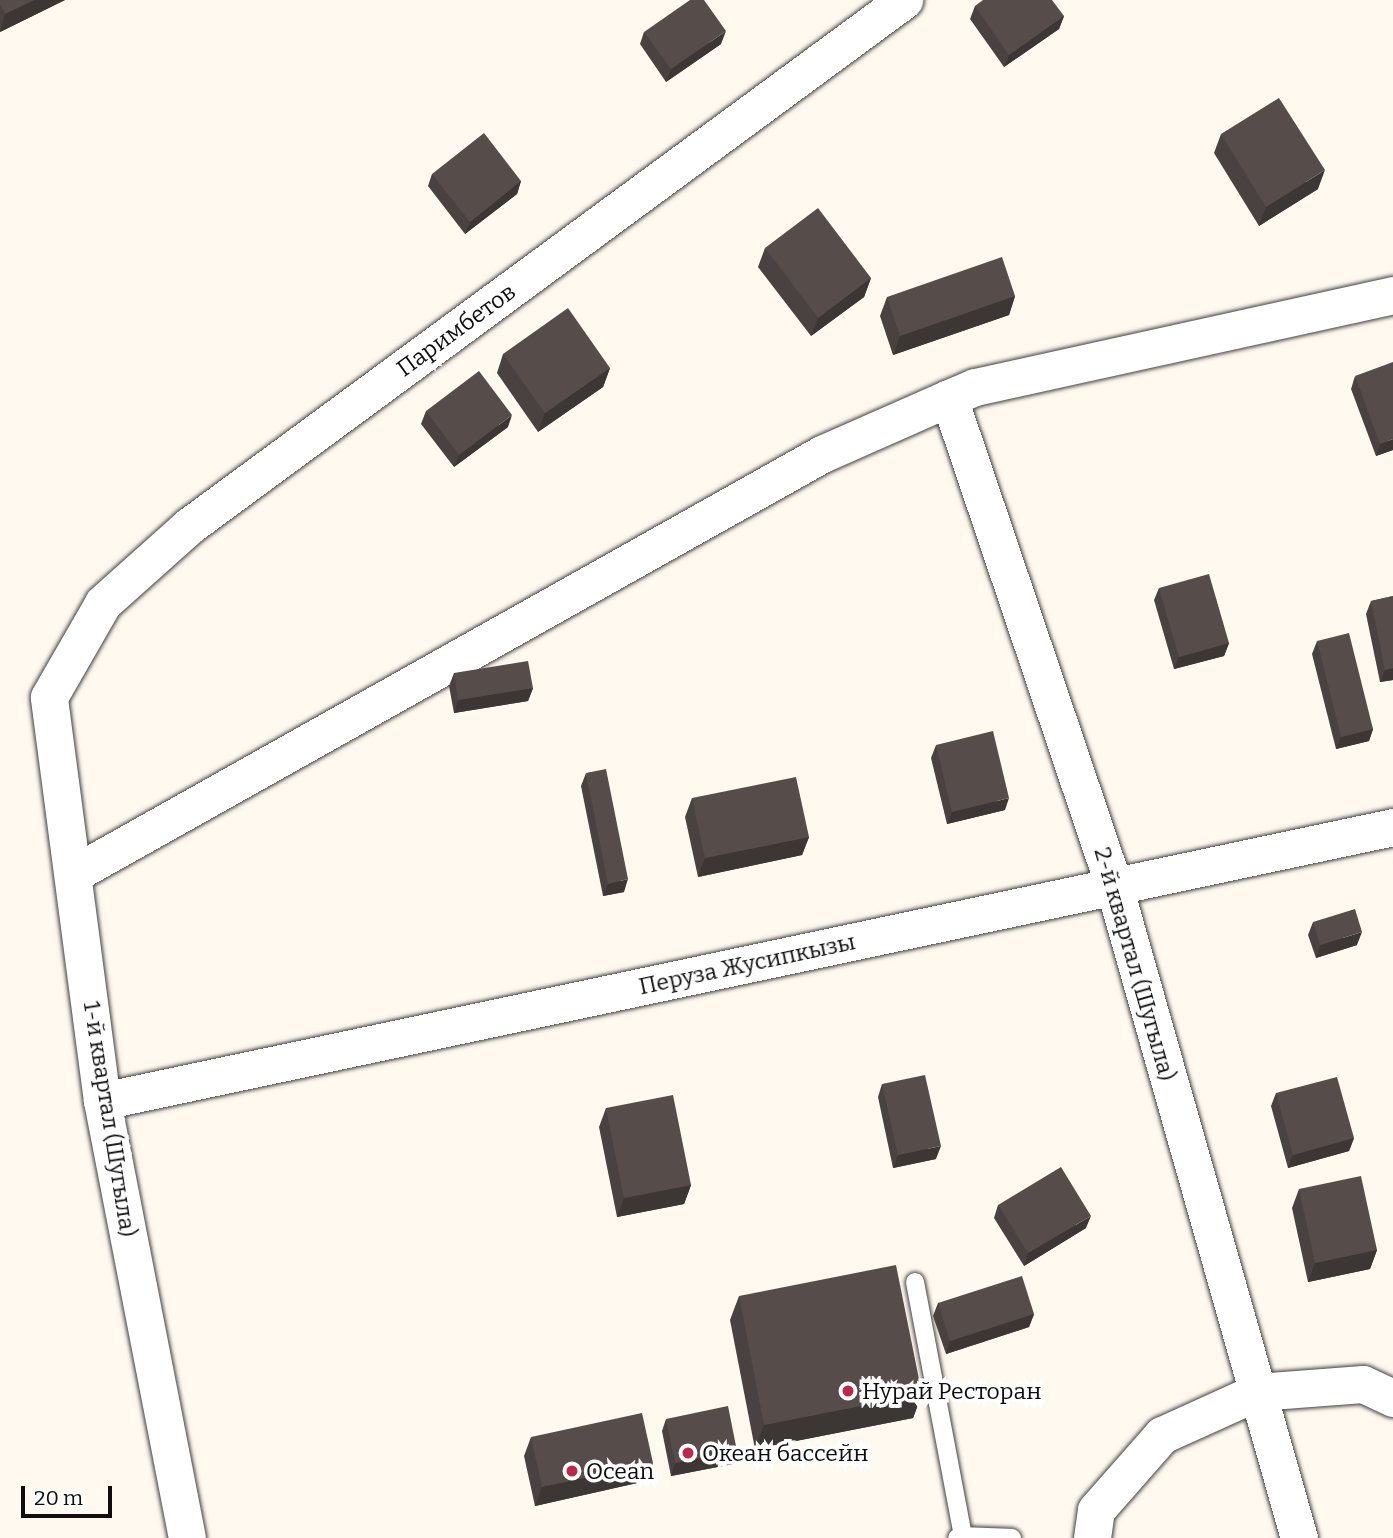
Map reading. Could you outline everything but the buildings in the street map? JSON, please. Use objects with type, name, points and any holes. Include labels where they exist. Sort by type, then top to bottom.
[{"type":"street","name":"Паримбетов","points":[[49,697],[103,603],[189,526],[904,0]]},
{"type":"street","points":[[75,873],[822,454],[949,398],[975,387],[1393,295]]},
{"type":"street","name":"2-й квартал (Шугыла)","points":[[949,398],[1114,886],[1298,1538]]},
{"type":"street","name":"1-й квартал (Шугыла)","points":[[49,697],[75,873],[102,1101],[187,1538]]},
{"type":"street","name":"Перуза Жусипкызы","points":[[102,1101],[1393,827]]},
{"type":"street","points":[[1091,1538],[1096,1510],[1162,1434],[1257,1392],[1363,1384],[1393,1398]]},
{"type":"lane","points":[[915,1282],[960,1537],[1012,1538]]},
{"type":"place","name":"Нурай Ресторан","points":[[848,1391]]},
{"type":"place","name":"Океан бассейн","points":[[688,1453]]},
{"type":"place","name":"Ocean","points":[[572,1471]]}]
